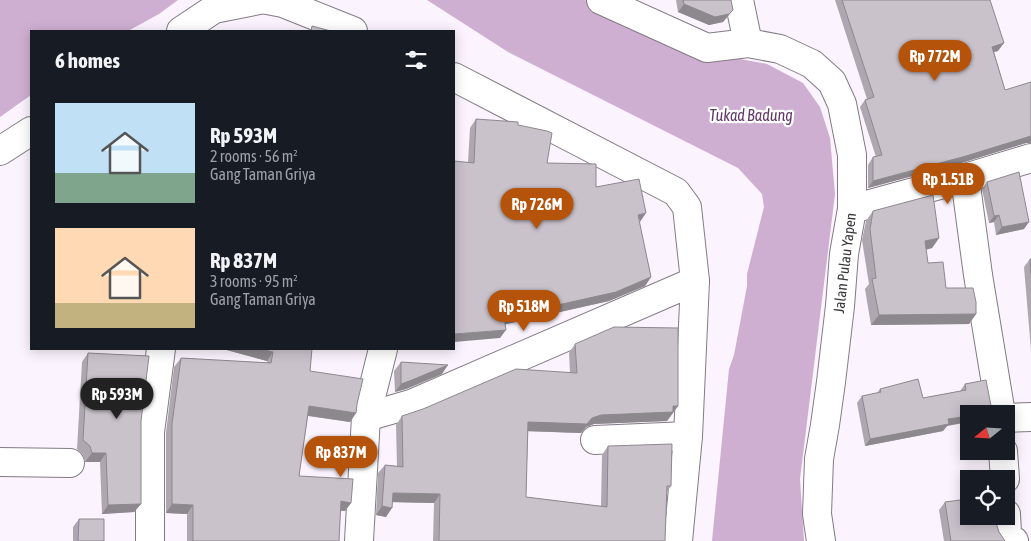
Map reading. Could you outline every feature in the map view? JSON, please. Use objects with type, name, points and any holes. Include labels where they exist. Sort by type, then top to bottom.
[{"type":"street","points":[[186,30],[214,9],[260,0]]},
{"type":"street","points":[[266,0],[284,3],[352,30]]},
{"type":"street","name":"Jalan Pulau Yapen","points":[[601,0],[707,48],[748,43],[780,49],[812,64],[832,82],[842,104],[852,155],[852,209],[844,254],[829,399],[818,459],[817,514],[821,541]]},
{"type":"street","points":[[739,0],[748,43]]},
{"type":"street","points":[[455,78],[676,192],[687,207],[695,281],[688,436],[678,541]]},
{"type":"street","points":[[0,152],[30,132]]},
{"type":"street","points":[[852,209],[1031,158]]},
{"type":"street","points":[[965,178],[978,275],[1000,405]]},
{"type":"street","points":[[366,417],[411,404],[695,281]]},
{"type":"street","points":[[150,541],[150,432],[161,350]]},
{"type":"street","points":[[359,541],[366,417],[383,350]]},
{"type":"street","points":[[1015,418],[1031,417]]},
{"type":"street","points":[[595,440],[688,436]]},
{"type":"street","points":[[0,462],[70,463]]},
{"type":"water","points":[[0,0],[178,0],[159,14],[130,30],[30,30],[30,96],[0,117]]},
{"type":"water","name":"Tukad Badung","points":[[427,0],[585,0],[692,50],[767,64],[803,83],[820,107],[830,138],[835,194],[800,479],[804,541],[712,541],[729,369],[734,355],[747,286],[747,274],[764,207],[762,194],[738,168],[508,52]]},
{"type":"building","points":[[683,0],[731,0],[733,10],[729,14],[715,17],[684,4]]},
{"type":"building","points":[[842,0],[990,0],[1004,43],[992,47],[1005,90],[1031,82],[1031,136],[873,181],[873,157],[882,155],[865,100],[874,97]]},
{"type":"building","points":[[312,26],[327,30],[311,30]]},
{"type":"building","points":[[476,119],[518,122],[518,125],[552,133],[547,163],[596,164],[596,187],[639,179],[646,213],[638,215],[651,277],[616,292],[504,317],[506,330],[455,334],[455,161],[474,163]]},
{"type":"building","points":[[1019,172],[1029,222],[1002,227],[999,215],[994,216],[987,182]]},
{"type":"building","points":[[933,195],[939,238],[925,241],[928,263],[943,262],[946,288],[973,288],[976,314],[879,315],[872,279],[876,278],[870,229],[873,211]]},
{"type":"building","points":[[614,327],[678,328],[678,406],[673,406],[673,412],[601,415],[592,418],[587,424],[528,422],[526,497],[607,507],[608,446],[672,444],[671,486],[667,486],[665,541],[439,541],[440,494],[393,493],[392,508],[382,506],[385,465],[403,467],[402,416],[423,409],[516,369],[577,373],[575,344]]},
{"type":"building","points":[[265,350],[312,350],[310,371],[363,379],[356,413],[309,406],[299,476],[353,479],[351,503],[341,501],[339,541],[193,541],[193,505],[172,504],[172,424],[181,358],[271,363],[273,352]]},
{"type":"building","points":[[88,353],[149,356],[141,421],[141,504],[108,505],[106,453],[92,453],[90,446],[83,440]]},
{"type":"building","points":[[401,362],[448,365],[401,384]]},
{"type":"building","points":[[918,379],[923,398],[966,390],[965,384],[986,380],[991,405],[960,405],[960,417],[948,419],[949,424],[870,439],[862,396],[881,392],[880,389]]},
{"type":"building","points":[[960,500],[960,525],[997,525],[1005,541],[951,541],[945,502]]},
{"type":"building","points":[[79,519],[104,519],[104,541],[78,541]]}]
